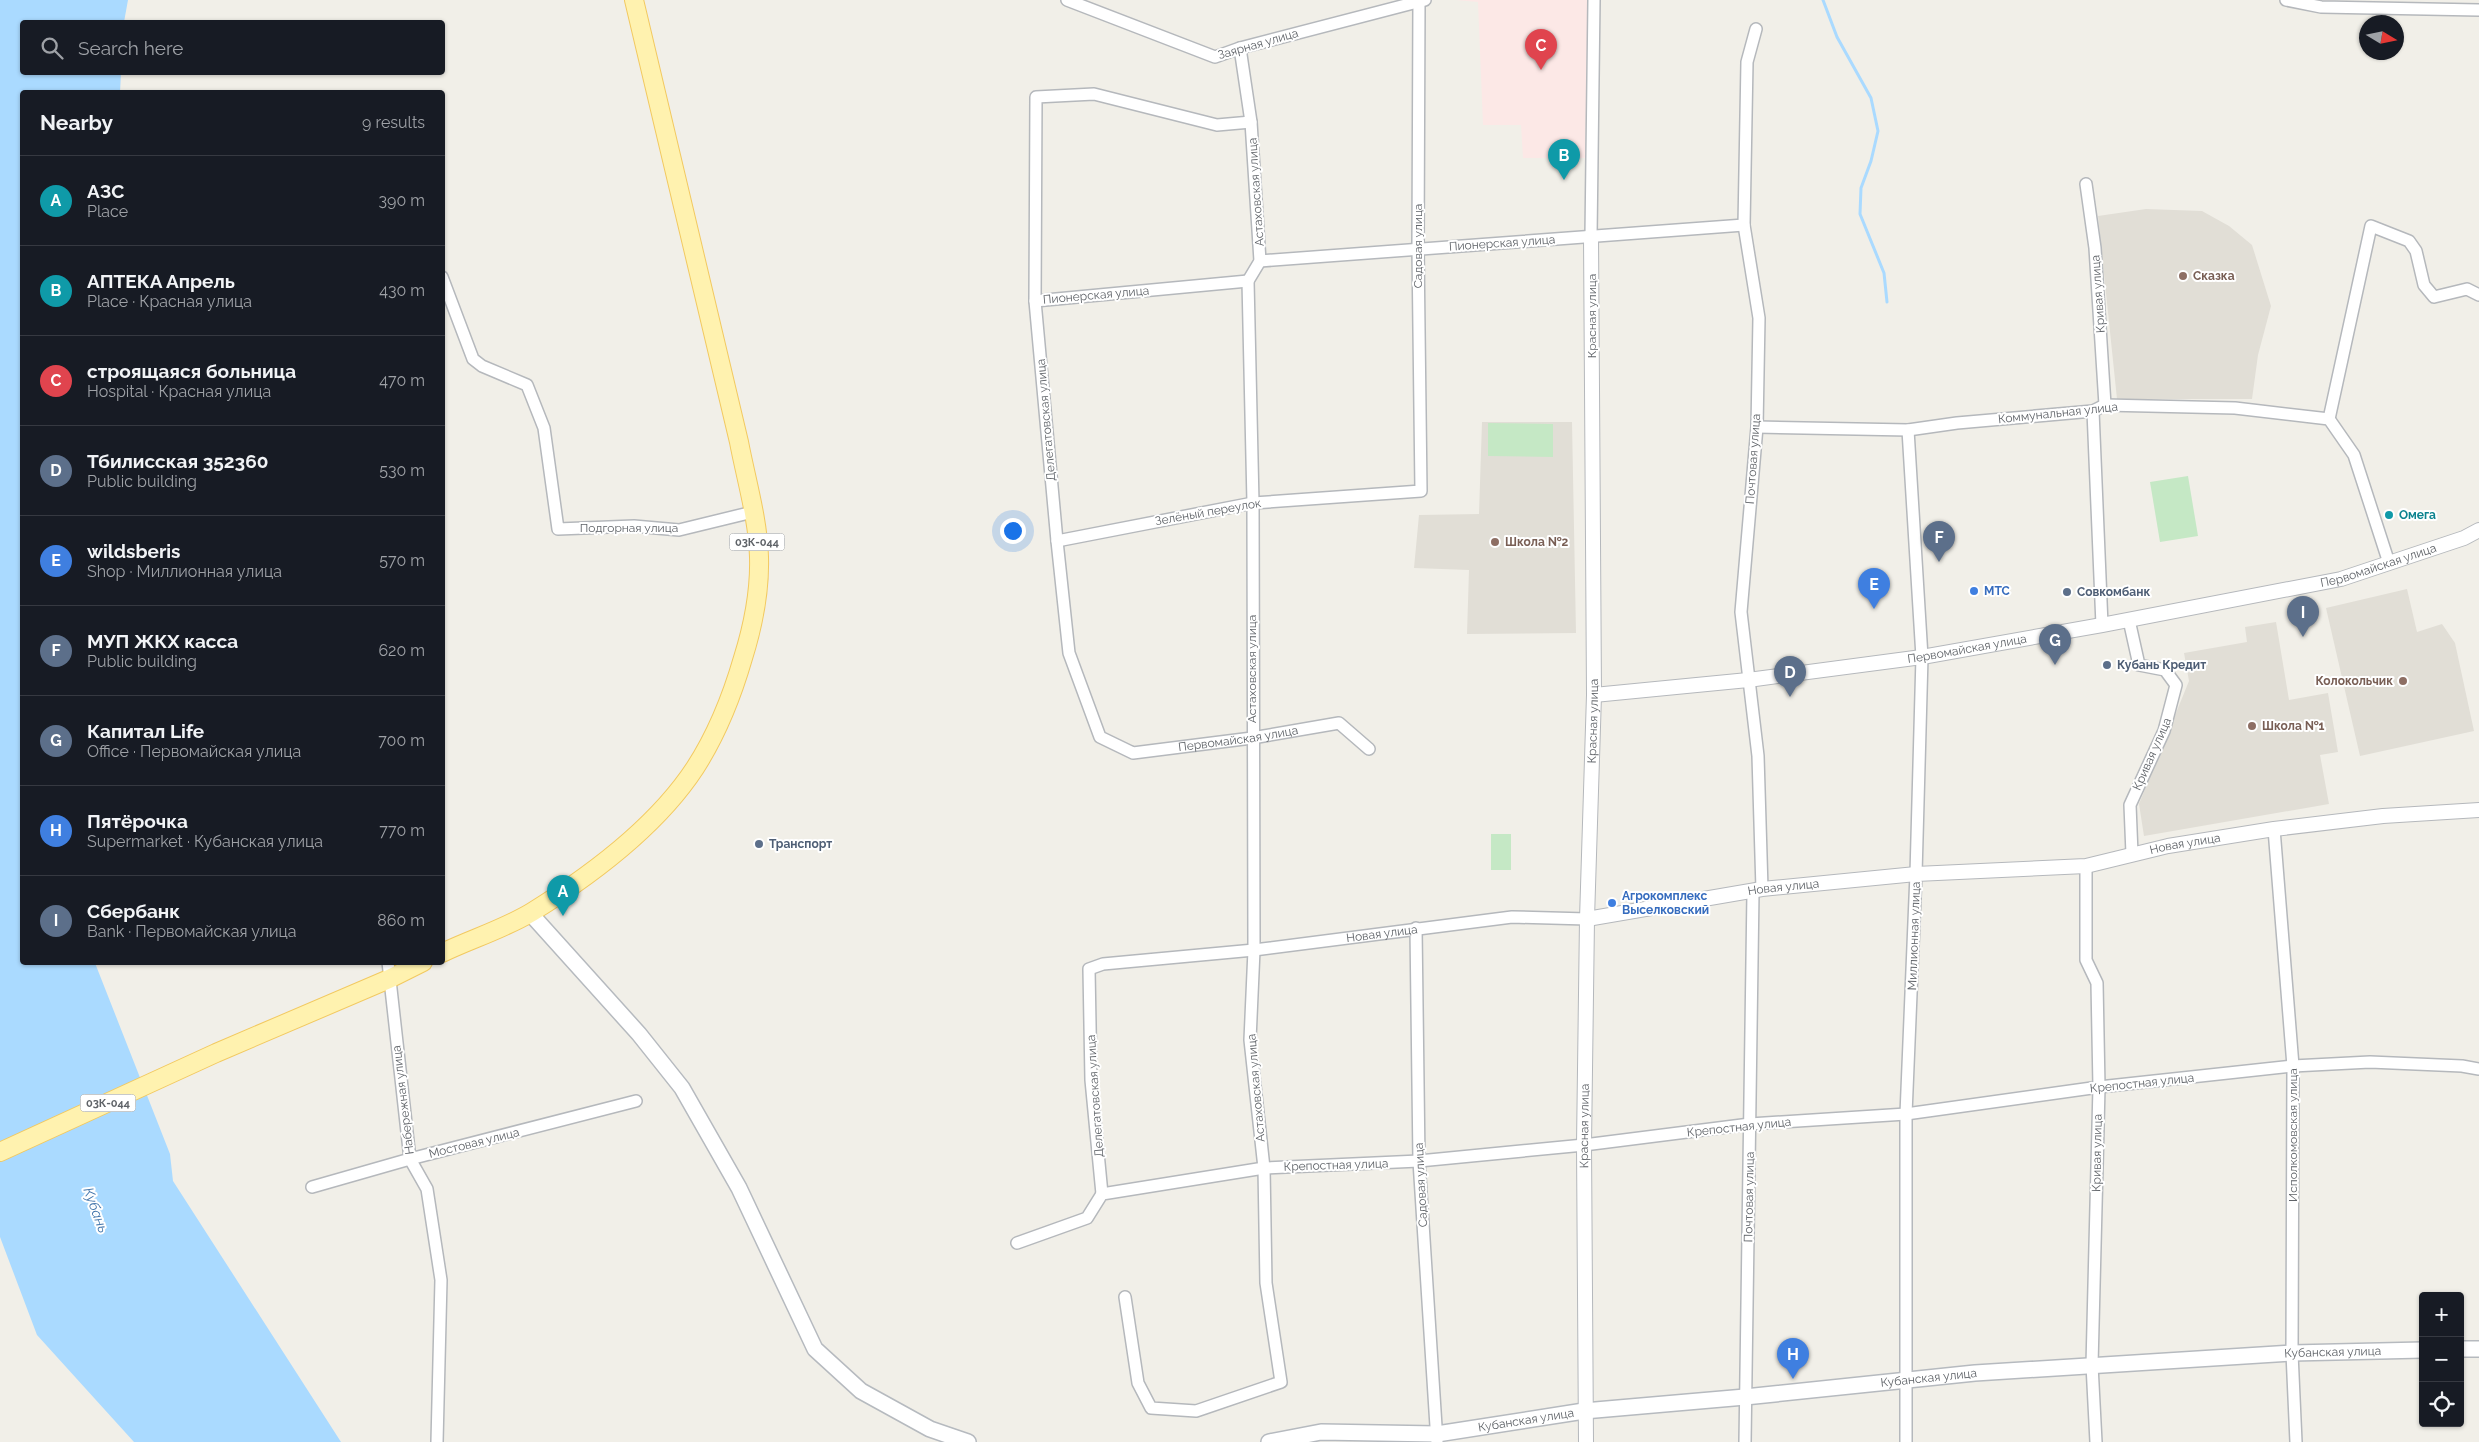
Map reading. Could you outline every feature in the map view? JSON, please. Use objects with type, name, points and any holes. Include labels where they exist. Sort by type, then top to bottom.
[{"type":"main road","name":"03К-044","points":[[445,952],[530,913],[590,874],[660,811],[694,769],[712,739],[736,684],[751,632],[759,557],[753,512],[739,442],[634,0]]},
{"type":"main road","points":[[530,913],[639,1034],[682,1088],[739,1188],[815,1349],[861,1391],[930,1428],[968,1442]]},
{"type":"main road","name":"03К-044","points":[[0,1152],[216,1053],[388,971],[411,965]]},
{"type":"main road","points":[[2464,1349],[2479,1349]]},
{"type":"main road","name":"Кубанская улица","points":[[1269,1442],[1321,1432],[1437,1438],[1584,1411],[1745,1397],[1905,1380],[2092,1365],[2292,1353],[2419,1350]]},
{"type":"street","name":"Заярная улица","points":[[1067,0],[1215,58],[1240,48],[1419,0],[1426,0]]},
{"type":"street","name":"Садовая улица","points":[[1419,0],[1418,249],[1421,491]]},
{"type":"street","name":"Красная улица","points":[[1586,1442],[1584,1411],[1584,1145],[1587,919],[1594,695],[1591,236],[1594,0]]},
{"type":"street","points":[[2286,0],[2321,7],[2479,10]]},
{"type":"street","name":"Почтовая улица","points":[[1745,1442],[1750,1124],[1758,891],[1758,756],[1741,612],[1757,427],[1759,318],[1744,225],[1747,62],[1756,29]]},
{"type":"street","name":"Астаховская улица","points":[[1125,1297],[1138,1383],[1151,1408],[1196,1412],[1281,1382],[1266,1283],[1264,1168],[1250,1040],[1254,950],[1252,738],[1253,503],[1248,281],[1260,260],[1251,122],[1240,48]]},
{"type":"street","name":"Делегатовская улица","points":[[1100,737],[1069,653],[1057,541],[1034,301],[1036,97],[1094,94],[1217,125],[1251,122]]},
{"type":"street","name":"Кривая улица","points":[[2086,184],[2095,248],[2106,405]]},
{"type":"street","name":"Пионерская улица","points":[[1260,260],[1744,225]]},
{"type":"street","points":[[2389,563],[2354,455],[2328,419],[2371,226],[2409,241],[2416,251],[2424,286],[2434,297],[2466,290],[2479,295]]},
{"type":"street","name":"Пионерская улица","points":[[1034,301],[1248,281]]},
{"type":"street","name":"Подгорная улица","points":[[445,285],[473,359],[482,366],[527,385],[544,428],[558,529],[634,526],[679,530],[753,512]]},
{"type":"street","name":"Коммунальная улица","points":[[1757,427],[1908,430],[1957,423],[2092,411],[2106,405],[2235,408],[2328,419]]},
{"type":"street","points":[[2092,411],[2102,625]]},
{"type":"street","name":"Миллионная улица","points":[[1906,1442],[1906,1114],[1916,874],[1922,657],[1908,430]]},
{"type":"street","name":"Зелёный переулок","points":[[1057,541],[1253,503],[1421,491]]},
{"type":"street","name":"Первомайская улица","points":[[1594,695],[1748,680],[1922,657],[2129,620],[2341,580],[2464,538],[2479,530]]},
{"type":"street","name":"Кривая улица","points":[[2129,620],[2138,665],[2165,670],[2176,685],[2164,731],[2130,804],[2132,854]]},
{"type":"street","name":"Первомайская улица","points":[[1100,737],[1133,753],[1252,738],[1339,723],[1370,749]]},
{"type":"street","name":"Новая улица","points":[[1089,969],[1103,964],[1254,950],[1512,917],[1587,919],[1758,891],[1916,874],[2086,866],[2132,854],[2274,828],[2383,816],[2479,810]]},
{"type":"street","name":"Исполкомовская улица","points":[[2274,828],[2293,1066],[2292,1353],[2296,1442]]},
{"type":"street","name":"Кривая улица","points":[[2086,866],[2086,960],[2098,983],[2098,1088],[2092,1365],[2096,1442]]},
{"type":"street","name":"Садовая улица","points":[[1416,928],[1418,1161],[1437,1438]]},
{"type":"street","name":"Делегатовская улица","points":[[1089,969],[1091,1080],[1102,1194]]},
{"type":"street","name":"Набережная улица","points":[[388,971],[410,1159],[427,1189],[441,1280],[437,1442]]},
{"type":"street","name":"Крепостная улица","points":[[1102,1194],[1264,1168],[1418,1161],[1584,1145],[1750,1124],[1906,1114],[2098,1088],[2293,1066],[2370,1062],[2462,1066],[2479,1069]]},
{"type":"street","name":"Мостовая улица","points":[[312,1187],[410,1159],[636,1101]]},
{"type":"street","points":[[1017,1243],[1087,1218],[1102,1194]]},
{"type":"shaded area","points":[[1456,0],[1588,0],[1585,158],[1523,158],[1521,125],[1483,125],[1478,2]]},
{"type":"shaded area","name":"Сказка","points":[[2146,209],[2202,211],[2229,226],[2252,245],[2271,306],[2258,355],[2252,399],[2117,399],[2098,216]]},
{"type":"shaded area","name":"Школа №2","points":[[1482,422],[1572,422],[1576,633],[1467,634],[1469,570],[1414,568],[1419,515],[1479,514]]},
{"type":"shaded area","name":"Колокольчик","points":[[2407,589],[2417,632],[2442,624],[2455,643],[2474,731],[2360,756],[2326,608]]},
{"type":"shaded area","name":"Школа №1","points":[[2276,622],[2289,700],[2328,693],[2338,752],[2320,755],[2329,804],[2144,836],[2139,804],[2189,681],[2184,653],[2247,642],[2245,627]]},
{"type":"green space","points":[[1488,423],[1553,424],[1553,457],[1488,456]]},
{"type":"green space","points":[[2188,476],[2198,536],[2160,542],[2150,482]]},
{"type":"green space","points":[[1491,834],[1511,834],[1511,870],[1491,870]]},
{"type":"water","name":"Кубань","points":[[0,0],[128,0],[124,20],[20,20],[20,75],[121,75],[120,90],[20,90],[20,965],[96,965],[170,1154],[173,1181],[341,1442],[134,1442],[37,1335],[0,1237]]},
{"type":"waterway","points":[[1823,0],[1837,37],[1871,98],[1878,131],[1871,161],[1861,188],[1860,214],[1884,273],[1887,302]]},
{"type":"place","name":"строящаяся больница","points":[[1541,70]]},
{"type":"place","name":"АПТЕКА Апрель","points":[[1564,180]]},
{"type":"place","name":"Сказка","points":[[2183,276]]},
{"type":"place","name":"Омега","points":[[2389,515]]},
{"type":"place","name":"Школа №2","points":[[1495,542]]},
{"type":"place","name":"МУП ЖКХ касса","points":[[1939,562]]},
{"type":"place","name":"МТС","points":[[1974,591]]},
{"type":"place","name":"Совкомбанк","points":[[2067,592]]},
{"type":"place","name":"wildsberis","points":[[1874,609]]},
{"type":"place","name":"Сбербанк","points":[[2303,637]]},
{"type":"place","name":"Капитал Life","points":[[2055,665]]},
{"type":"place","name":"Кубань Кредит","points":[[2107,665]]},
{"type":"place","name":"Колокольчик","points":[[2403,681]]},
{"type":"place","name":"Тбилисская 352360","points":[[1790,697]]},
{"type":"place","name":"Школа №1","points":[[2252,726]]},
{"type":"place","name":"Транспорт","points":[[759,844]]},
{"type":"place","name":"Агрокомплекс Выселковский","points":[[1612,903]]},
{"type":"place","name":"АЗС","points":[[563,916]]},
{"type":"place","name":"Пятёрочка","points":[[1793,1379]]}]
